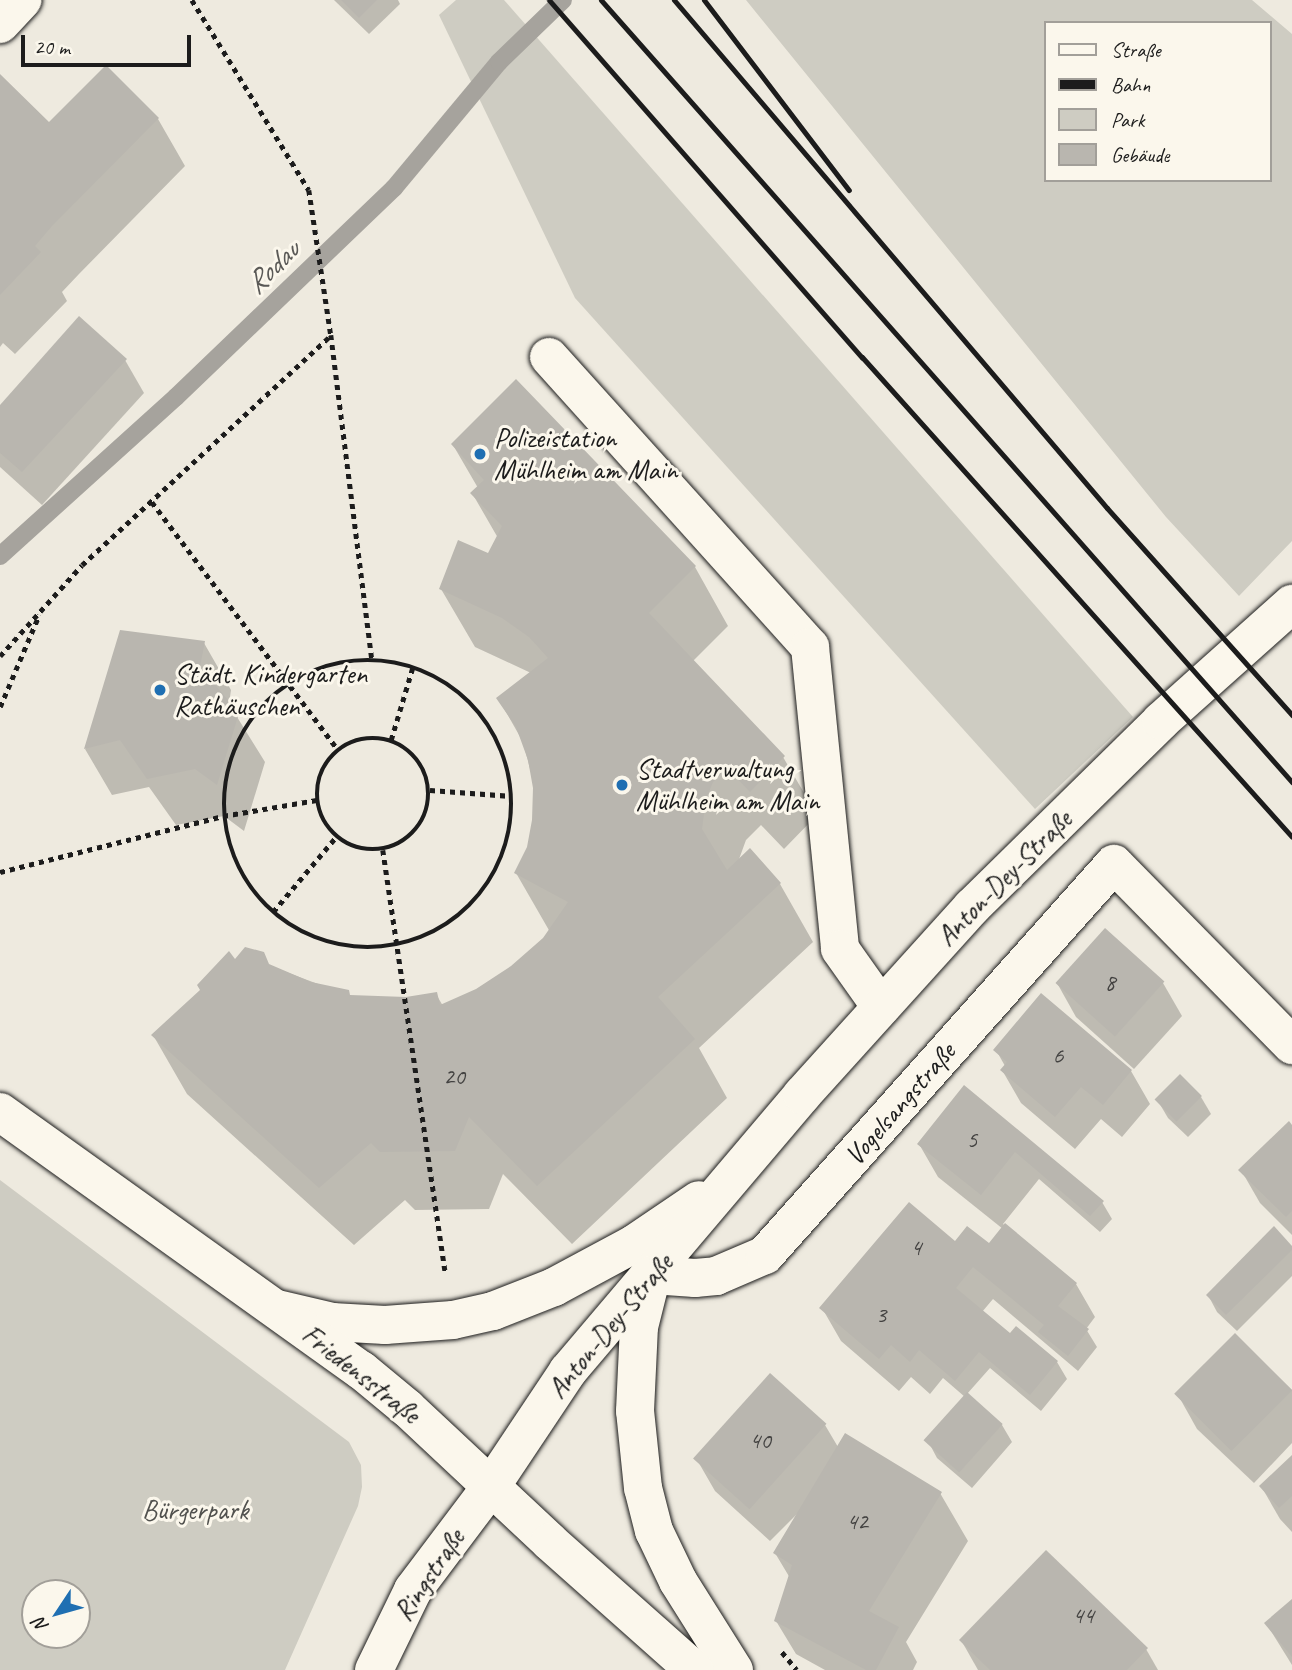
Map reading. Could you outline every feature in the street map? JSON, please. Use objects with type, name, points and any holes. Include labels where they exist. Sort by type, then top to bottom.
[{"type":"street","points":[[0,24],[22,0]]},
{"type":"street","points":[[549,357],[810,648],[840,949],[881,1007]]},
{"type":"street","name":"Anton-Dey-Straße","points":[[492,1485],[568,1371],[802,1095],[881,1007],[972,907],[1161,721],[1292,604]]},
{"type":"street","name":"Vogelsangstraße","points":[[652,1275],[695,1278],[716,1276],[765,1255],[1123,854],[1292,1045]]},
{"type":"street","name":"Friedensstraße","points":[[0,1112],[277,1310],[388,1393],[694,1670]]},
{"type":"street","name":"Anton-Dey-Straße","points":[[277,1310],[332,1322],[385,1325],[453,1320],[493,1311],[554,1287],[634,1244],[738,1173]]},
{"type":"street","points":[[652,1275],[639,1327],[635,1411],[643,1489],[654,1531],[677,1581],[734,1670]]},
{"type":"street","name":"Ringstraße","points":[[374,1670],[390,1632],[413,1590],[492,1485]]},
{"type":"path","points":[[192,0],[309,190],[331,335],[372,659]]},
{"type":"path","points":[[0,656],[82,565],[331,335]]},
{"type":"path","points":[[152,502],[338,750]]},
{"type":"path","points":[[0,707],[41,611]]},
{"type":"path","points":[[372,659],[413,667],[442,680],[469,702],[492,730],[504,756],[512,796],[511,827],[502,857],[490,881],[451,922],[424,937],[399,945],[366,948],[334,944],[293,928],[272,912],[251,890],[232,853],[223,816],[225,779],[235,744],[252,716],[288,682],[317,668],[346,661],[372,659]]},
{"type":"path","points":[[391,740],[413,667]]},
{"type":"path","points":[[370,738],[391,740],[409,751],[423,766],[430,790],[429,806],[422,824],[408,839],[383,850],[362,850],[335,836],[327,826],[317,800],[317,787],[324,765],[338,750],[370,738]]},
{"type":"path","points":[[430,790],[512,796]]},
{"type":"path","points":[[0,872],[223,816],[317,800]]},
{"type":"path","points":[[272,912],[335,836]]},
{"type":"path","points":[[383,850],[441,1243]]},
{"type":"green space","points":[[456,0],[504,0],[1133,717],[1035,809],[575,298],[439,15]]},
{"type":"green space","points":[[746,0],[1252,0],[1292,34],[1292,541],[1239,596],[1166,517]]},
{"type":"green space","name":"Bürgerpark","points":[[0,1180],[349,1442],[361,1465],[362,1487],[358,1506],[285,1670],[0,1670]]},
{"type":"building","points":[[341,0],[377,0],[359,18]]},
{"type":"building","points":[[106,65],[159,118],[52,226],[35,246],[41,252],[0,295],[0,74],[49,122]]},
{"type":"building","points":[[79,316],[127,359],[22,472],[0,453],[0,405]]},
{"type":"building","name":"Stadtverwaltung Mühlheim am Main","points":[[516,379],[696,566],[649,613],[785,756],[750,792],[727,768],[713,782],[706,799],[702,829],[727,870],[750,848],[781,883],[658,997],[695,1039],[537,1186],[469,1117],[455,1151],[380,1152],[371,1143],[319,1188],[151,1035],[200,990],[197,985],[229,951],[235,959],[245,947],[264,952],[269,964],[311,982],[349,990],[350,995],[406,997],[437,992],[440,1005],[476,989],[511,966],[543,938],[568,902],[514,873],[527,847],[532,820],[533,788],[528,760],[516,727],[496,698],[548,658],[529,637],[502,618],[439,589],[458,540],[488,553],[502,526],[470,493],[484,480],[451,444]]},
{"type":"building","name":"Städt. Kindergarten Rathäuschen","points":[[120,630],[205,641],[200,667],[239,713],[217,785],[195,769],[147,779],[120,740],[84,749]]},
{"type":"building","points":[[1105,928],[1164,982],[1115,1037],[1055,983]]},
{"type":"building","points":[[1041,993],[1132,1070],[1103,1105],[1081,1087],[1055,1117],[1000,1070],[1007,1062],[993,1050]]},
{"type":"building","points":[[1180,1074],[1202,1096],[1176,1121],[1155,1099]]},
{"type":"building","points":[[964,1085],[1104,1201],[1090,1216],[1015,1152],[981,1195],[917,1144]]},
{"type":"building","points":[[1289,1121],[1292,1125],[1292,1211],[1286,1217],[1238,1170]]},
{"type":"building","points":[[909,1202],[955,1241],[967,1226],[989,1243],[1005,1223],[1077,1283],[1058,1306],[1089,1329],[1068,1356],[1038,1332],[1044,1325],[973,1267],[956,1288],[1010,1333],[1016,1326],[1058,1361],[1030,1395],[979,1352],[955,1381],[919,1350],[910,1362],[891,1345],[879,1359],[819,1308]]},
{"type":"building","points":[[1274,1226],[1292,1246],[1292,1250],[1226,1315],[1206,1295]]},
{"type":"building","points":[[1235,1333],[1292,1391],[1231,1451],[1174,1394]]},
{"type":"building","points":[[770,1373],[826,1424],[750,1509],[693,1458]]},
{"type":"building","points":[[967,1392],[1003,1424],[959,1472],[924,1440]]},
{"type":"building","points":[[845,1433],[942,1492],[869,1611],[899,1627],[876,1670],[866,1670],[774,1621],[792,1565],[773,1553]]},
{"type":"building","points":[[1292,1455],[1292,1496],[1279,1508],[1259,1486]]},
{"type":"building","points":[[1046,1550],[1148,1648],[1127,1670],[990,1670],[959,1640]]},
{"type":"building","points":[[1292,1599],[1292,1657],[1264,1623]]},
{"type":"waterway","name":"Rodau","points":[[0,556],[176,397],[394,188],[499,62],[563,0]]},
{"type":"railway","points":[[549,0],[862,357],[1292,837]]},
{"type":"railway","points":[[601,0],[1292,782]]},
{"type":"railway","points":[[674,0],[1107,508],[1292,715]]},
{"type":"railway","points":[[704,0],[849,190]]},
{"type":"place","name":"Polizeistation Mühlheim am Main","points":[[480,454]]},
{"type":"place","name":"Städt. Kindergarten Rathäuschen","points":[[160,690]]},
{"type":"place","name":"Stadtverwaltung Mühlheim am Main","points":[[622,785]]}]
